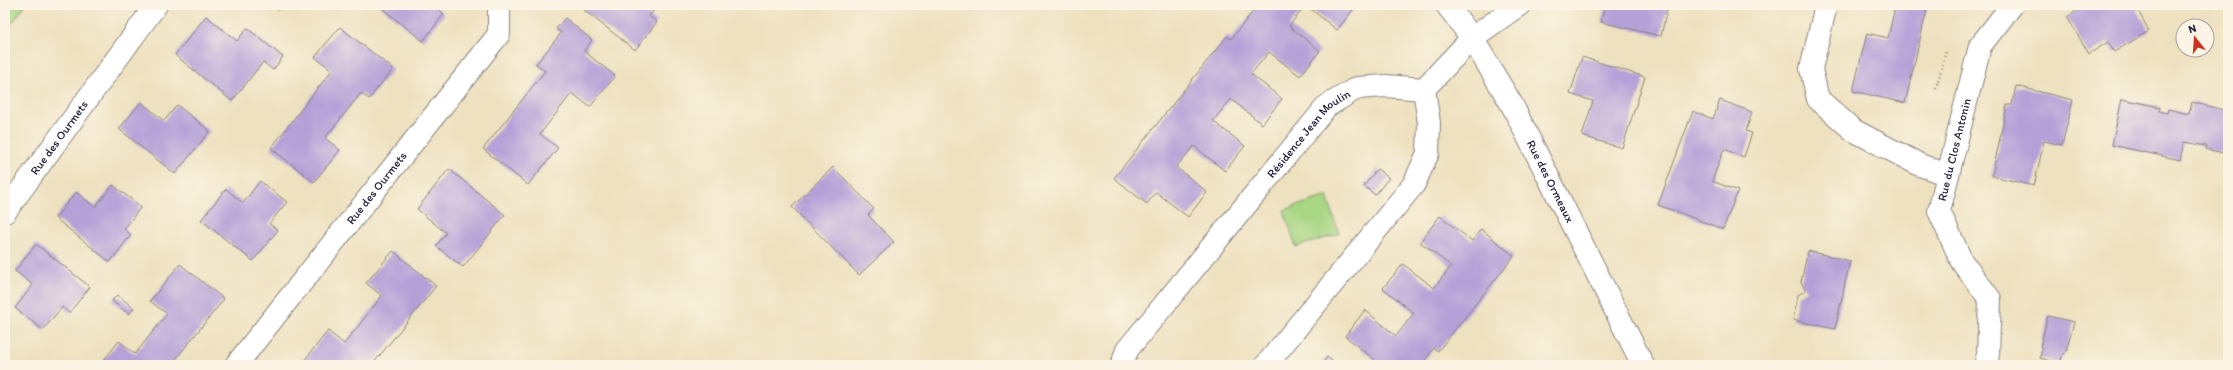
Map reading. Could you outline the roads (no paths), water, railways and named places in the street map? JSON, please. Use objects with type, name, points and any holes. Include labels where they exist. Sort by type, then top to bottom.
[{"type":"street","name":"Rue des Ourmets","points":[[5,212],[156,5]]},
{"type":"street","name":"Rue des Ourmets","points":[[236,365],[499,34],[499,5]]},
{"type":"street","name":"Rue des Ormeaux","points":[[1447,5],[1472,38],[1512,105],[1643,365]]},
{"type":"street","points":[[1266,365],[1414,184],[1428,153],[1429,123],[1424,90],[1472,38],[1519,5]]},
{"type":"street","points":[[1826,5],[1811,70],[1818,99],[1853,130],[1920,165],[1948,175]]},
{"type":"street","name":"Rue du Clos Antonin","points":[[1985,365],[1988,355],[1990,299],[1962,262],[1939,212],[1980,46],[2012,5]]},
{"type":"street","name":"Résidence Jean Moulin","points":[[1122,365],[1128,350],[1327,106],[1357,88],[1386,86],[1424,90]]}]
